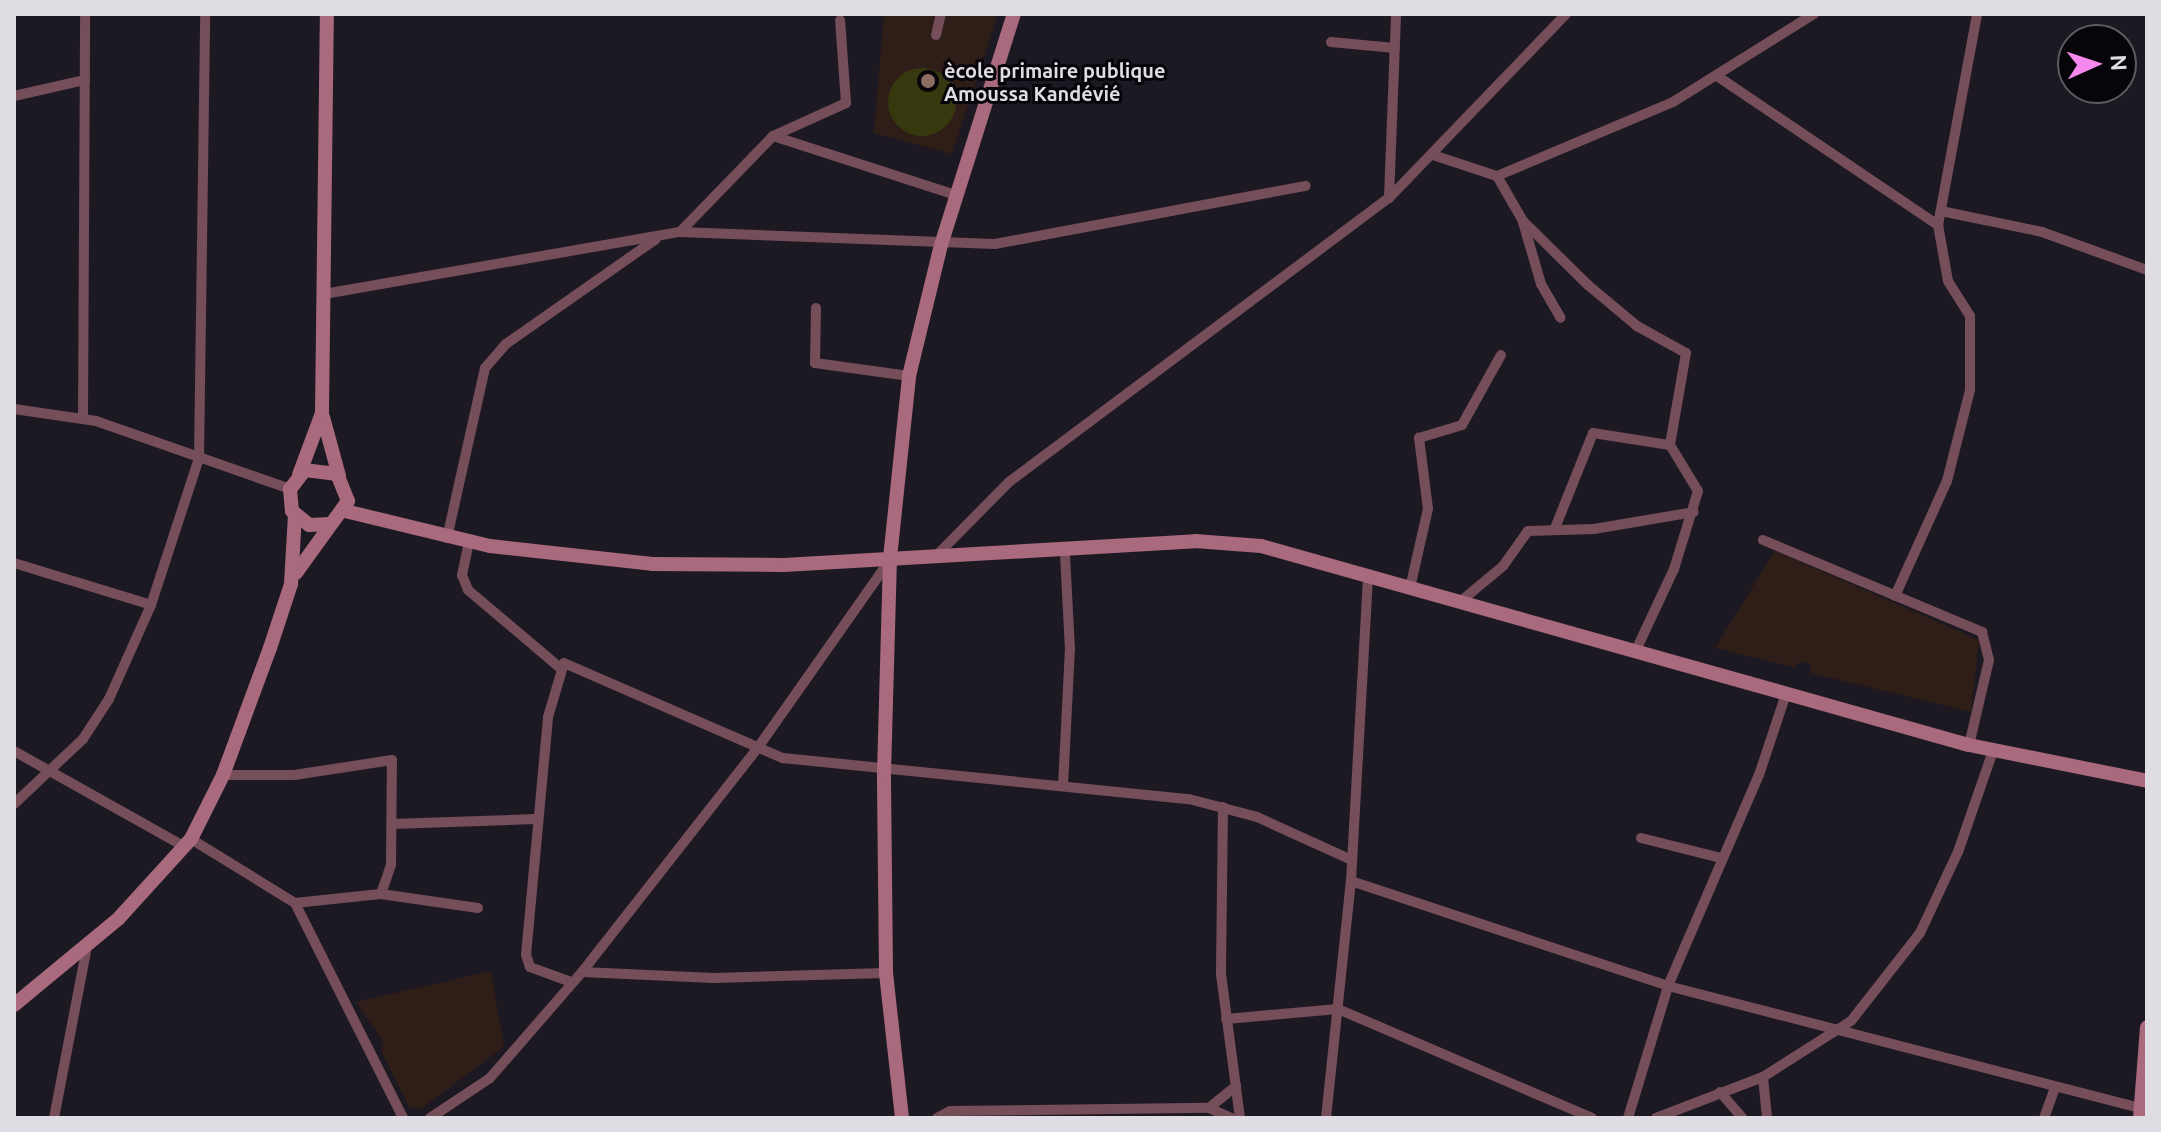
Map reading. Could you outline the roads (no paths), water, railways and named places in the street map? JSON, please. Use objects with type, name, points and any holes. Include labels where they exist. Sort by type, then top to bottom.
[{"type":"street","points":[[83,418],[85,14]]},
{"type":"street","points":[[14,804],[52,770],[109,699],[151,605],[199,458],[205,14]]},
{"type":"street","points":[[14,1005],[87,947],[188,843],[223,775],[291,584],[330,524],[345,511],[348,494],[339,476],[322,413],[327,14]]},
{"type":"street","points":[[936,35],[941,14]]},
{"type":"street","points":[[902,1118],[886,973],[884,773],[890,558],[909,376],[941,245],[1014,14]]},
{"type":"street","points":[[1389,198],[1396,14]]},
{"type":"street","points":[[936,556],[1009,482],[1389,198],[1566,14]]},
{"type":"street","points":[[1433,155],[1497,176],[1610,131],[1717,76],[1814,14]]},
{"type":"street","points":[[1895,596],[1947,481],[1970,390],[1970,316],[1948,281],[1938,225],[1977,14]]},
{"type":"street","points":[[680,232],[773,136],[846,103],[840,20]]},
{"type":"street","points":[[1331,42],[1395,48]]},
{"type":"street","points":[[1717,76],[1938,225]]},
{"type":"street","points":[[14,96],[85,80]]},
{"type":"street","points":[[773,136],[956,195]]},
{"type":"street","points":[[1497,176],[1523,221],[1541,284],[1561,318]]},
{"type":"street","points":[[324,294],[680,232],[941,245],[995,244],[1306,186]]},
{"type":"street","points":[[1941,211],[2042,232],[2147,270]]},
{"type":"street","points":[[1523,221],[1618,312],[1686,353],[1670,445],[1698,491],[1694,512],[1636,650]]},
{"type":"street","points":[[447,538],[485,368],[494,355],[658,238]]},
{"type":"street","points":[[816,308],[815,363],[909,376]]},
{"type":"street","points":[[1410,588],[1428,509],[1419,438],[1462,425],[1501,355]]},
{"type":"street","points":[[14,409],[83,418],[290,489]]},
{"type":"street","points":[[291,584],[295,514],[290,489],[299,475],[322,413]]},
{"type":"street","points":[[1555,528],[1593,433],[1670,445]]},
{"type":"street","points":[[299,475],[320,467],[339,476]]},
{"type":"street","points":[[345,511],[469,542],[652,564],[1065,553],[1222,542],[1290,552],[1969,745],[2147,781]]},
{"type":"street","points":[[1461,601],[1503,566],[1523,534],[1555,528],[1594,529],[1694,512]]},
{"type":"street","points":[[295,514],[312,526],[330,524]]},
{"type":"street","points":[[1763,540],[1982,632],[1989,645],[1969,745]]},
{"type":"street","points":[[469,542],[462,575],[468,590],[559,667]]},
{"type":"street","points":[[1063,786],[1070,650],[1065,553]]},
{"type":"street","points":[[430,1118],[490,1078],[582,972],[757,749],[890,558]]},
{"type":"street","points":[[14,563],[151,605]]},
{"type":"street","points":[[1326,1118],[1351,881],[1368,576]]},
{"type":"street","points":[[559,667],[573,662],[757,749],[884,773],[1063,786],[1223,807],[1352,860]]},
{"type":"street","points":[[559,667],[536,819],[526,963],[571,982]]},
{"type":"street","points":[[1628,1118],[1668,986],[1786,694]]},
{"type":"street","points":[[14,751],[295,903],[403,1118]]},
{"type":"street","points":[[1656,1118],[1763,1077],[1840,1029],[1891,976],[1920,933],[1993,751]]},
{"type":"street","points":[[223,775],[294,775],[387,757],[393,764],[391,865],[381,894]]},
{"type":"street","points":[[1223,807],[1226,1019],[1240,1118]]},
{"type":"street","points":[[392,824],[536,819]]},
{"type":"street","points":[[1641,838],[1721,858]]},
{"type":"street","points":[[1351,881],[1668,986],[1840,1029],[2141,1113],[2147,1027]]},
{"type":"street","points":[[295,903],[381,894],[478,908]]},
{"type":"street","points":[[54,1118],[87,947]]},
{"type":"street","points":[[582,972],[714,978],[886,973]]},
{"type":"street","points":[[1226,1019],[1338,1009],[1592,1118]]},
{"type":"street","points":[[1763,1077],[1767,1118]]},
{"type":"street","points":[[1209,1108],[1236,1086]]},
{"type":"street","points":[[2044,1118],[2054,1090]]},
{"type":"street","points":[[1720,1092],[1743,1118]]},
{"type":"street","points":[[937,1118],[950,1111],[1209,1108],[1231,1118]]},
{"type":"place","name":"ècole primaire publique Amoussa Kandévié","points":[[928,81]]}]
